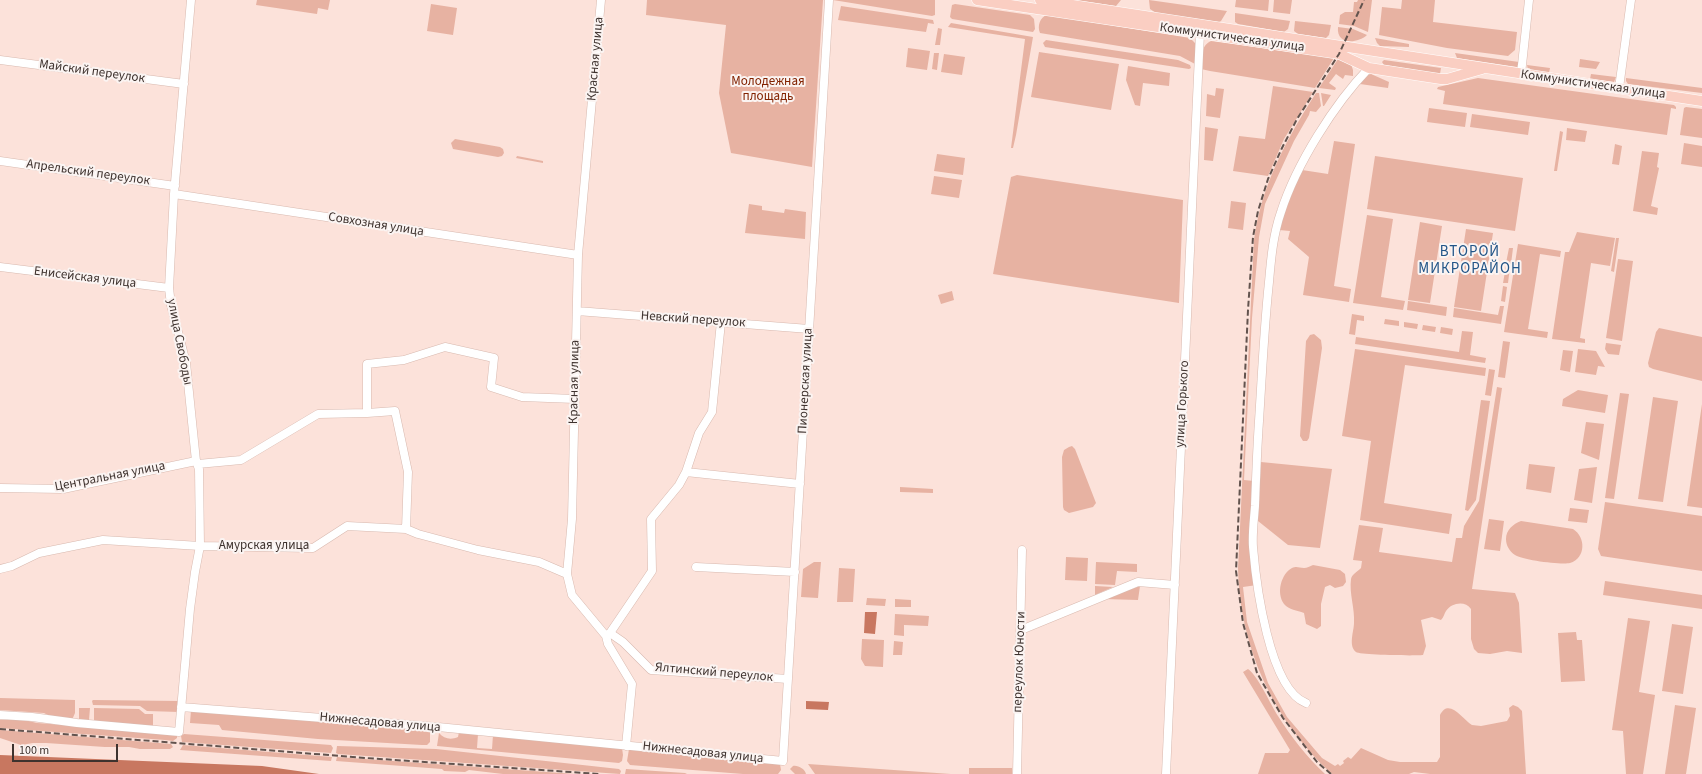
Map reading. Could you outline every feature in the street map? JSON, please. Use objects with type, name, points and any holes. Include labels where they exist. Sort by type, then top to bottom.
[{"type":"main road","name":"Коммунистическая улица","points":[[977,0],[1339,54],[1368,68],[1441,79],[1447,79],[1484,68]]},
{"type":"main road","name":"Коммунистическая улица","points":[[1040,0],[1702,101]]},
{"type":"main road","points":[[1368,68],[1383,52]]},
{"type":"main road","points":[[1447,79],[1450,62]]},
{"type":"street","name":"улица Свободы","points":[[181,707],[190,609],[200,546],[199,469],[197,463],[186,363],[171,305],[169,288],[175,190],[191,0]]},
{"type":"street","name":"Красная улица","points":[[601,0],[578,255],[572,519],[567,574],[572,595],[608,635],[608,644],[632,684],[626,746]]},
{"type":"street","name":"Пионерская улица","points":[[783,761],[829,0]]},
{"type":"street","points":[[1521,74],[1530,0]]},
{"type":"street","points":[[1619,88],[1631,0]]},
{"type":"street","name":"улица Горького","points":[[1166,774],[1200,33]]},
{"type":"street","name":"Майский переулок","points":[[0,60],[184,84]]},
{"type":"street","points":[[1354,61],[1356,74],[1354,83]]},
{"type":"street","points":[[1306,704],[1287,686],[1272,651],[1263,614],[1253,546],[1266,308],[1273,243],[1285,199],[1310,148],[1354,83],[1368,68]]},
{"type":"street","name":"Апрельский переулок","points":[[0,161],[175,190]]},
{"type":"street","name":"Совхозная улица","points":[[175,190],[578,255]]},
{"type":"street","name":"Енисейская улица","points":[[0,267],[169,288]]},
{"type":"street","name":"Невский переулок","points":[[577,311],[809,329]]},
{"type":"street","points":[[608,635],[652,571],[651,519],[679,485],[686,472],[699,433],[712,412],[721,322]]},
{"type":"street","points":[[368,413],[367,364],[404,360],[445,347],[494,358],[491,387],[522,397],[575,399]]},
{"type":"street","name":"Центральная улица","points":[[0,488],[63,489],[197,463],[241,460],[318,414],[395,411],[408,472],[406,528]]},
{"type":"street","points":[[686,472],[800,484]]},
{"type":"street","name":"Амурская улица","points":[[0,569],[12,566],[39,553],[102,540],[200,546],[313,548],[347,526],[406,528],[418,534],[478,550],[539,562],[567,574]]},
{"type":"street","name":"переулок Юности","points":[[1017,774],[1022,550]]},
{"type":"street","points":[[696,567],[795,572]]},
{"type":"street","points":[[1021,630],[1138,582],[1175,585]]},
{"type":"street","name":"Ялтинский переулок","points":[[608,635],[623,642],[651,670],[788,679]]},
{"type":"street","points":[[0,716],[32,717],[76,723],[179,732],[181,707]]},
{"type":"street","name":"Нижнесадовая улица","points":[[181,707],[438,727],[783,761]]},
{"type":"green space","points":[[257,0],[330,0],[328,10],[318,8],[317,14],[256,5]]},
{"type":"green space","name":"Молодежная площадь","points":[[647,0],[823,0],[812,167],[731,153],[719,93],[726,25],[646,15]]},
{"type":"green space","points":[[833,0],[935,0],[935,15],[932,16]]},
{"type":"green space","points":[[1075,0],[1121,0],[1116,6]]},
{"type":"green space","points":[[1149,0],[1227,11],[1219,22],[1156,13],[1150,9]]},
{"type":"green space","points":[[1236,0],[1269,0],[1268,11],[1235,7]]},
{"type":"green space","points":[[1274,0],[1292,0],[1290,14],[1273,12]]},
{"type":"green space","points":[[1358,0],[1372,0],[1368,32],[1354,26],[1339,24],[1340,15],[1345,12],[1353,12],[1354,2],[1357,2]]},
{"type":"green space","points":[[1402,0],[1435,0],[1433,22],[1517,32],[1515,50],[1508,56],[1447,48],[1379,35],[1382,7],[1401,9]]},
{"type":"green space","points":[[431,4],[457,8],[453,35],[427,31]]},
{"type":"green space","points":[[955,4],[1030,15],[1034,19],[1035,29],[1033,32],[952,19],[950,17],[952,5]]},
{"type":"green space","points":[[841,6],[933,20],[934,24],[928,23],[926,32],[838,20]]},
{"type":"green space","points":[[1235,13],[1290,21],[1288,29],[1284,32],[1238,24],[1235,22]]},
{"type":"green space","points":[[1047,15],[1190,38],[1195,43],[1195,64],[1180,56],[1040,33],[1040,22]]},
{"type":"green space","points":[[1295,21],[1331,25],[1329,35],[1326,38],[1298,34],[1294,31]]},
{"type":"green space","points":[[951,23],[1033,37],[1013,148],[1011,148],[1025,39],[948,27]]},
{"type":"green space","points":[[1338,27],[1353,29],[1367,35],[1358,40],[1344,40],[1338,33]]},
{"type":"green space","points":[[938,28],[942,29],[940,45],[935,45]]},
{"type":"green space","points":[[1375,38],[1409,44],[1409,47],[1380,46]]},
{"type":"green space","points":[[1046,40],[1178,60],[1190,65],[1191,68],[1189,69],[1045,47],[1043,43]]},
{"type":"green space","points":[[1211,41],[1334,58],[1315,88],[1201,69],[1203,49],[1207,43]]},
{"type":"green space","points":[[908,48],[930,51],[927,70],[906,67]]},
{"type":"green space","points":[[1039,52],[1119,64],[1111,110],[1031,97]]},
{"type":"green space","points":[[934,53],[939,53],[937,70],[932,69]]},
{"type":"green space","points":[[1455,53],[1519,62],[1517,67],[1457,58]]},
{"type":"green space","points":[[944,54],[965,57],[962,75],[941,72]]},
{"type":"green space","points":[[1338,59],[1351,64],[1353,76],[1345,75],[1343,79],[1336,74],[1329,83],[1336,88],[1335,90],[1319,88]]},
{"type":"green space","points":[[1580,59],[1600,62],[1596,69],[1579,67]]},
{"type":"green space","points":[[1384,60],[1441,68],[1440,74],[1384,65],[1382,62]]},
{"type":"green space","points":[[1527,65],[1550,68],[1549,73],[1528,70]]},
{"type":"green space","points":[[1128,66],[1170,73],[1169,86],[1143,83],[1140,106],[1135,105],[1126,80]]},
{"type":"green space","points":[[1371,74],[1389,82],[1388,88],[1360,84],[1367,75]]},
{"type":"green space","points":[[1591,74],[1616,77],[1614,82],[1590,79]]},
{"type":"green space","points":[[1478,78],[1674,105],[1676,109],[1671,108],[1667,135],[1443,104],[1445,91],[1437,89],[1438,87]]},
{"type":"green space","points":[[1626,78],[1702,88],[1702,93],[1628,84]]},
{"type":"green space","points":[[1273,86],[1313,92],[1284,139],[1268,176],[1233,171],[1239,136],[1265,139]]},
{"type":"green space","points":[[1216,88],[1224,89],[1220,118],[1206,116],[1207,94],[1215,96]]},
{"type":"green space","points":[[1316,93],[1319,93],[1321,106],[1316,112],[1310,111],[1294,141],[1265,204],[1259,237],[1252,318],[1244,480],[1254,481],[1257,585],[1243,587],[1247,622],[1268,683],[1287,717],[1322,758],[1335,766],[1338,764],[1340,766],[1348,757],[1351,759],[1361,748],[1388,760],[1400,762],[1437,762],[1440,757],[1440,715],[1444,710],[1448,708],[1452,709],[1472,725],[1481,726],[1507,721],[1510,716],[1509,708],[1513,705],[1522,711],[1526,774],[1430,774],[1414,772],[1409,774],[1332,774],[1311,753],[1293,731],[1277,707],[1253,654],[1245,626],[1240,597],[1238,568],[1254,240],[1257,220],[1269,182],[1277,163],[1295,127]]},
{"type":"green space","points":[[1321,93],[1331,95],[1324,106],[1323,106]]},
{"type":"green space","points":[[1429,108],[1467,113],[1465,127],[1427,122]]},
{"type":"green space","points":[[1684,108],[1702,109],[1702,138],[1680,135]]},
{"type":"green space","points":[[1472,114],[1530,122],[1528,135],[1470,127]]},
{"type":"green space","points":[[1205,127],[1218,129],[1213,161],[1204,160]]},
{"type":"green space","points":[[1567,128],[1587,131],[1585,142],[1566,140]]},
{"type":"green space","points":[[1560,131],[1563,132],[1557,171],[1554,171]]},
{"type":"green space","points":[[455,139],[500,147],[503,149],[504,153],[502,156],[498,157],[453,149],[451,143]]},
{"type":"green space","points":[[1334,141],[1355,144],[1334,286],[1351,289],[1349,302],[1303,295],[1309,257],[1288,239],[1290,231],[1279,230],[1280,222],[1302,170],[1328,174]]},
{"type":"green space","points":[[1684,143],[1702,146],[1702,167],[1681,164]]},
{"type":"green space","points":[[1615,144],[1622,146],[1619,165],[1612,164]]},
{"type":"green space","points":[[1642,151],[1659,153],[1657,167],[1659,168],[1651,206],[1658,208],[1657,215],[1633,211]]},
{"type":"green space","points":[[937,154],[965,158],[963,175],[934,171]]},
{"type":"green space","points":[[517,156],[543,161],[543,163],[516,158]]},
{"type":"green space","points":[[1375,156],[1523,178],[1515,231],[1367,209]]},
{"type":"green space","points":[[1017,175],[1183,200],[1179,303],[993,274],[1011,177]]},
{"type":"green space","points":[[934,176],[962,180],[959,198],[931,194]]},
{"type":"green space","points":[[1231,201],[1246,203],[1243,230],[1228,228]]},
{"type":"green space","points":[[749,204],[762,206],[762,210],[784,213],[785,209],[806,212],[805,239],[745,233]]},
{"type":"green space","points":[[1367,215],[1393,219],[1381,297],[1405,301],[1403,310],[1353,303]]},
{"type":"green space","points":[[1420,222],[1442,226],[1430,303],[1408,300]]},
{"type":"green space","points":[[1466,229],[1493,233],[1481,311],[1454,307]]},
{"type":"green space","points":[[1577,232],[1615,238],[1610,266],[1591,263],[1580,338],[1585,339],[1585,343],[1552,339],[1565,252],[1569,252]]},
{"type":"green space","points":[[1616,238],[1619,238],[1614,272],[1611,271]]},
{"type":"green space","points":[[1518,244],[1561,251],[1560,257],[1540,254],[1528,329],[1548,332],[1547,338],[1504,332]]},
{"type":"green space","points":[[1509,248],[1513,248],[1511,264],[1506,263]]},
{"type":"green space","points":[[1618,259],[1633,261],[1622,341],[1606,338]]},
{"type":"green space","points":[[1506,266],[1510,267],[1508,283],[1503,283]]},
{"type":"green space","points":[[1503,286],[1507,287],[1505,302],[1501,301]]},
{"type":"green space","points":[[952,291],[954,300],[941,304],[938,295]]},
{"type":"green space","points":[[1408,301],[1447,307],[1446,316],[1407,310]]},
{"type":"green space","points":[[1500,306],[1504,306],[1501,324],[1453,317],[1454,308],[1498,315]]},
{"type":"green space","points":[[1352,314],[1364,316],[1364,321],[1357,320],[1355,335],[1349,334]]},
{"type":"green space","points":[[1385,319],[1399,321],[1399,326],[1384,324]]},
{"type":"green space","points":[[1404,322],[1418,324],[1417,329],[1404,327]]},
{"type":"green space","points":[[1423,325],[1436,327],[1435,332],[1422,330]]},
{"type":"green space","points":[[1441,327],[1453,329],[1452,335],[1440,333]]},
{"type":"green space","points":[[1659,328],[1702,337],[1702,381],[1649,367],[1648,363],[1656,332]]},
{"type":"green space","points":[[1462,331],[1473,332],[1470,355],[1486,358],[1485,363],[1355,344],[1356,337],[1459,352]]},
{"type":"green space","points":[[1314,334],[1321,340],[1322,348],[1309,438],[1307,441],[1303,441],[1300,436],[1306,341],[1310,335]]},
{"type":"green space","points":[[1503,341],[1510,342],[1505,378],[1498,377]]},
{"type":"green space","points":[[1606,343],[1621,345],[1619,355],[1608,354],[1605,349]]},
{"type":"green space","points":[[1355,349],[1486,368],[1485,376],[1405,365],[1384,503],[1452,514],[1449,534],[1360,520],[1371,441],[1342,436]]},
{"type":"green space","points":[[1578,349],[1596,351],[1605,367],[1598,366],[1596,375],[1575,372]]},
{"type":"green space","points":[[1563,350],[1573,351],[1570,372],[1560,370]]},
{"type":"green space","points":[[1489,369],[1495,370],[1491,396],[1485,395]]},
{"type":"green space","points":[[1497,387],[1502,388],[1472,589],[1515,593],[1519,603],[1522,653],[1507,651],[1490,654],[1478,653],[1474,649],[1471,639],[1471,609],[1465,604],[1455,604],[1448,608],[1441,620],[1432,617],[1421,620],[1426,646],[1423,655],[1377,655],[1356,652],[1352,646],[1354,617],[1351,596],[1351,579],[1361,568],[1362,561],[1353,560],[1359,525],[1383,528],[1379,552],[1452,562],[1456,538],[1462,538],[1464,526],[1479,501]]},
{"type":"green space","points":[[1578,390],[1608,395],[1605,413],[1562,406],[1563,399]]},
{"type":"green space","points":[[1620,393],[1629,394],[1614,499],[1605,498]]},
{"type":"green space","points":[[1653,397],[1678,401],[1663,502],[1638,499]]},
{"type":"green space","points":[[1481,400],[1490,401],[1476,500],[1468,511],[1465,510]]},
{"type":"green space","points":[[1702,404],[1702,508],[1687,506]]},
{"type":"green space","points":[[1586,422],[1604,424],[1599,460],[1581,453]]},
{"type":"green space","points":[[1072,446],[1075,449],[1096,503],[1093,507],[1069,513],[1064,510],[1063,507],[1062,457],[1064,450]]},
{"type":"green space","points":[[1261,462],[1332,469],[1320,548],[1288,545],[1258,521]]},
{"type":"green space","points":[[1529,464],[1555,467],[1551,493],[1526,489]]},
{"type":"green space","points":[[1597,467],[1592,503],[1574,500],[1579,469]]},
{"type":"green space","points":[[900,487],[933,489],[933,493],[900,492]]},
{"type":"green space","points":[[1605,502],[1702,516],[1702,571],[1601,556],[1598,549]]},
{"type":"green space","points":[[1570,508],[1589,510],[1587,523],[1568,521]]},
{"type":"green space","points":[[1489,519],[1504,521],[1500,551],[1484,549]]},
{"type":"green space","points":[[1521,521],[1573,529],[1580,537],[1582,542],[1579,557],[1570,563],[1559,563],[1542,562],[1515,555],[1507,546],[1506,536],[1510,528]]},
{"type":"green space","points":[[1066,557],[1088,558],[1087,581],[1065,580]]},
{"type":"green space","points":[[814,562],[821,562],[818,598],[801,597],[803,569]]},
{"type":"green space","points":[[1096,562],[1137,564],[1137,572],[1117,571],[1115,585],[1095,584]]},
{"type":"green space","points":[[1313,565],[1340,570],[1345,574],[1346,582],[1343,586],[1335,588],[1330,585],[1325,587],[1321,604],[1321,626],[1317,629],[1306,624],[1304,613],[1286,606],[1280,595],[1281,584],[1288,571],[1294,567],[1305,568]]},
{"type":"green space","points":[[839,568],[855,569],[853,602],[837,602]]},
{"type":"green space","points":[[1605,581],[1702,595],[1702,609],[1603,595]]},
{"type":"green space","points":[[1095,586],[1113,587],[1095,595]]},
{"type":"green space","points":[[1140,586],[1138,600],[1103,599]]},
{"type":"green space","points":[[867,598],[886,599],[885,606],[866,605]]},
{"type":"green space","points":[[895,599],[911,600],[911,607],[895,607]]},
{"type":"green space","points":[[895,614],[929,616],[928,626],[904,625],[904,636],[894,635]]},
{"type":"green space","points":[[1628,618],[1650,621],[1639,692],[1655,695],[1643,774],[1626,774],[1623,731],[1612,730]]},
{"type":"green space","points":[[1672,624],[1693,627],[1683,694],[1662,691]]},
{"type":"green space","points":[[1576,632],[1577,640],[1582,640],[1585,681],[1561,682],[1558,633]]},
{"type":"green space","points":[[862,639],[884,640],[883,667],[865,666],[861,659]]},
{"type":"green space","points":[[894,641],[903,642],[902,655],[893,655]]},
{"type":"green space","points":[[1248,669],[1260,684],[1278,716],[1294,739],[1325,774],[1258,774],[1265,753],[1288,753],[1290,750],[1243,672]]},
{"type":"green space","points":[[0,698],[75,700],[75,713],[72,720],[54,718],[44,713],[0,710]]},
{"type":"green space","points":[[93,700],[180,701],[179,712],[147,711],[140,706],[93,705]]},
{"type":"green space","points":[[1675,705],[1696,708],[1686,774],[1665,774]]},
{"type":"green space","points":[[79,708],[90,708],[89,720],[79,720]]},
{"type":"green space","points":[[94,708],[139,709],[145,714],[153,714],[153,728],[94,721]]},
{"type":"green space","points":[[191,710],[430,730],[430,742],[427,745],[422,745],[318,739],[222,730],[219,725],[190,723]]},
{"type":"green space","points":[[0,720],[24,720],[37,723],[174,733],[177,734],[177,738],[173,741],[0,728]]},
{"type":"green space","points":[[0,730],[171,744],[173,747],[170,749],[140,749],[129,747],[46,743],[21,745],[0,738]]},
{"type":"green space","points":[[459,732],[478,734],[477,748],[492,749],[493,735],[622,748],[623,755],[622,761],[619,763],[437,746],[439,733],[443,737],[450,739],[458,737]]},
{"type":"green space","points":[[184,734],[331,745],[333,748],[331,753],[182,742],[181,736]]},
{"type":"green space","points":[[183,745],[332,757],[331,761],[180,750]]},
{"type":"green space","points":[[337,746],[436,749],[619,769],[621,771],[620,774],[338,754],[336,753]]},
{"type":"green space","points":[[629,749],[780,764],[781,770],[778,774],[743,774],[630,765],[627,761]]},
{"type":"green space","points":[[337,757],[575,774],[503,774],[469,770],[465,772],[444,771],[442,769],[336,761]]},
{"type":"green space","points":[[808,764],[951,774],[815,774]]},
{"type":"green space","points":[[793,766],[801,768],[806,774],[795,774],[790,769]]},
{"type":"green space","points":[[969,768],[1012,768],[1012,774],[969,774]]},
{"type":"green space","points":[[626,769],[685,773],[687,774],[625,774]]},
{"type":"shaded area","points":[[865,612],[877,612],[875,634],[864,633]]},
{"type":"shaded area","points":[[806,701],[829,702],[828,710],[806,709]]},
{"type":"shaded area","points":[[0,755],[262,766],[319,774],[0,774]]},
{"type":"railway","points":[[1331,774],[1317,762],[1283,718],[1257,673],[1243,623],[1236,571],[1248,310],[1253,237],[1258,211],[1268,179],[1282,148],[1297,119],[1339,54],[1364,0]]},
{"type":"railway","points":[[0,729],[366,758],[599,774]]},
{"type":"district","name":"ВТОРОЙ МИКРОРАЙОН","points":[[1470,262]]}]
